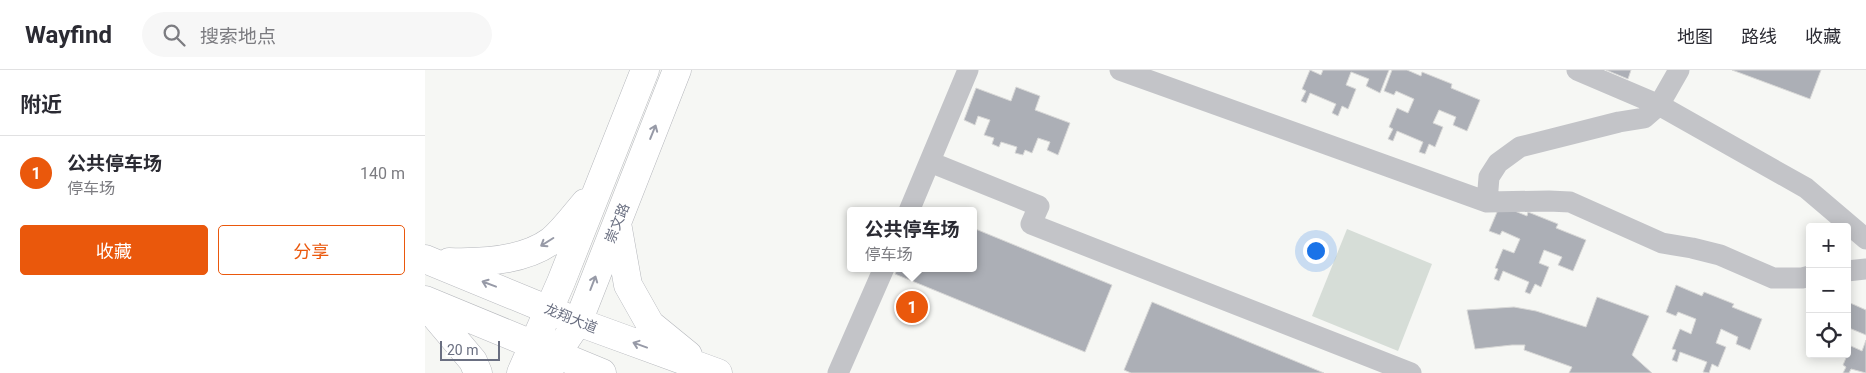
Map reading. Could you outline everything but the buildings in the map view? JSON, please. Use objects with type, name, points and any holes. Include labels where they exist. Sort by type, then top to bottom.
[{"type":"main road","name":"崇文路","points":[[546,357],[549,309],[603,180],[645,70]]},
{"type":"main road","name":"崇文路","points":[[521,373],[546,357],[578,322],[677,70]]},
{"type":"main road","points":[[427,260],[477,263],[501,260],[550,242],[565,228],[603,180]]},
{"type":"main road","points":[[617,223],[628,285],[650,324],[710,370]]},
{"type":"main road","name":"龙翔大道","points":[[427,260],[578,322],[710,370]]},
{"type":"main road","points":[[425,300],[546,357],[602,373]]},
{"type":"main road","points":[[425,304],[473,361],[478,373]]},
{"type":"lane","points":[[911,207],[968,70]]},
{"type":"lane","points":[[1120,70],[1487,202],[1569,202],[1662,243],[1720,254],[1773,278],[1806,277]]},
{"type":"lane","points":[[1577,70],[1659,105],[1806,188],[1866,239]]},
{"type":"lane","points":[[1487,202],[1489,177],[1498,163],[1520,147],[1619,122],[1644,118],[1659,105],[1679,70]]},
{"type":"lane","points":[[930,162],[1039,206],[1031,224],[1411,373]]},
{"type":"lane","points":[[1851,271],[1866,269]]},
{"type":"lane","points":[[838,373],[882,272]]},
{"type":"shaded area","points":[[1347,229],[1432,264],[1398,351],[1312,316]]},
{"type":"place","name":"公共停车场","points":[[912,307]]}]
